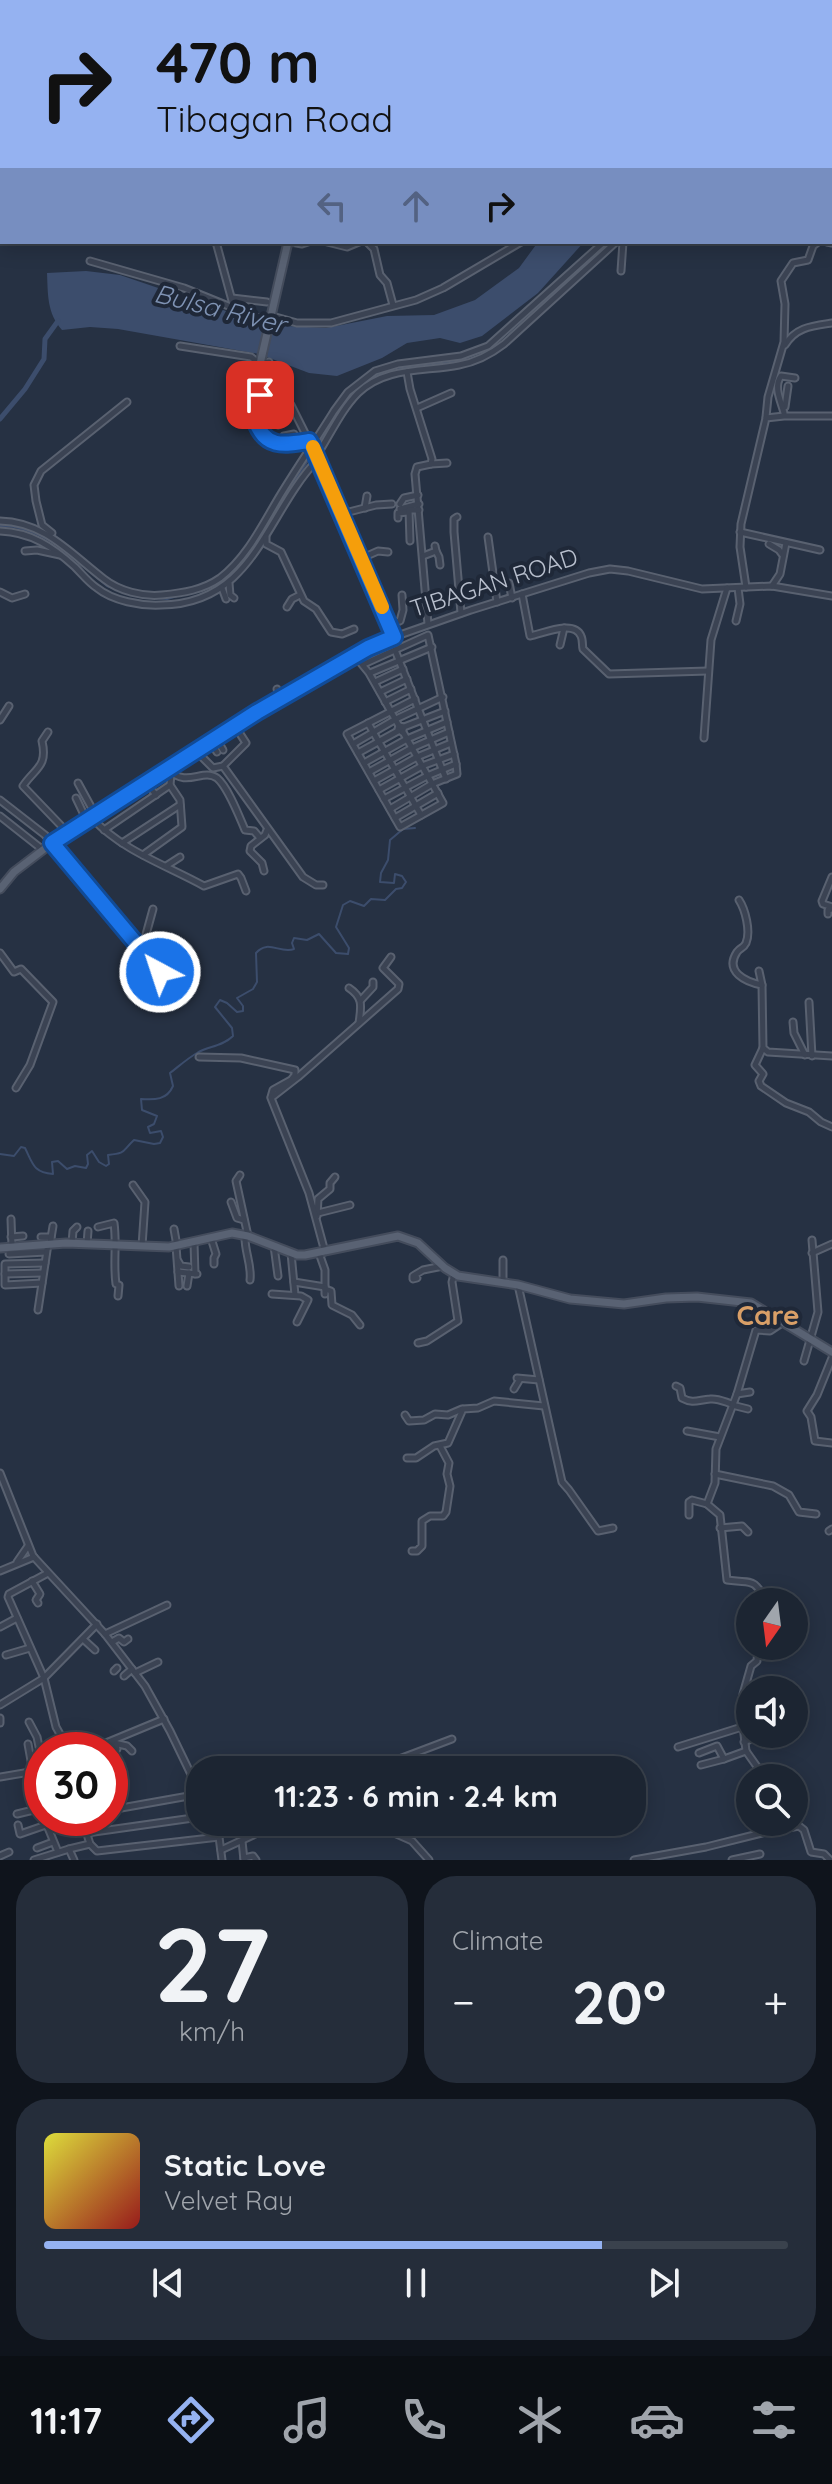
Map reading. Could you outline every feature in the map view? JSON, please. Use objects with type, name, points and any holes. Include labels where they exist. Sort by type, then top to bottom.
[{"type":"main road","points":[[290,244],[260,363],[256,424],[270,441],[298,443],[314,450],[394,637]]},
{"type":"main road","name":"TIBAGAN ROAD","points":[[0,889],[14,873],[52,843],[169,772],[213,740],[281,698],[394,637]]},
{"type":"main road","points":[[0,1248],[10,1250],[72,1243],[177,1246],[232,1233],[305,1255],[398,1236],[418,1243],[454,1274],[518,1285],[570,1299],[614,1304],[682,1297],[743,1301],[761,1307],[832,1352]]},
{"type":"street","points":[[217,244],[234,309]]},
{"type":"street","points":[[335,244],[347,247],[354,244]]},
{"type":"street","points":[[369,244],[374,249],[380,275],[387,283],[393,306]]},
{"type":"street","points":[[90,261],[184,288],[261,319],[272,316],[297,323],[331,323],[438,291],[518,244]]},
{"type":"street","points":[[127,402],[49,467],[42,469],[34,484],[42,525],[97,588],[147,605],[188,602],[222,588],[246,566],[348,392],[360,380],[391,366],[461,356],[488,346],[602,244]]},
{"type":"street","points":[[0,531],[24,534],[66,554],[108,583],[130,591],[155,596],[186,593],[207,586],[221,577],[245,552],[314,450],[370,383],[385,376],[458,366],[491,353],[614,244]]},
{"type":"street","points":[[621,271],[623,244]]},
{"type":"street","points":[[783,350],[785,304],[781,281],[793,263],[809,259],[816,244]]},
{"type":"street","points":[[232,298],[267,302]]},
{"type":"street","points":[[746,587],[740,547],[742,512],[766,418],[768,397],[783,350],[790,338],[806,327],[832,323]]},
{"type":"street","points":[[180,346],[270,363],[267,379],[272,395],[291,405],[314,450]]},
{"type":"street","points":[[407,372],[431,464]]},
{"type":"street","points":[[784,414],[777,389],[778,380],[781,376],[795,378]]},
{"type":"street","points":[[784,414],[788,386]]},
{"type":"street","points":[[417,408],[451,393]]},
{"type":"street","points":[[278,425],[277,418],[283,402]]},
{"type":"street","points":[[766,418],[784,414],[832,416]]},
{"type":"street","points":[[428,624],[416,468],[447,463]]},
{"type":"street","points":[[418,495],[404,498],[400,506],[419,507]]},
{"type":"street","points":[[365,508],[367,496]]},
{"type":"street","points":[[341,514],[392,504]]},
{"type":"street","points":[[398,518],[398,513],[419,507]]},
{"type":"street","points":[[408,512],[410,541]]},
{"type":"street","points":[[457,517],[454,521],[458,537],[461,613]]},
{"type":"street","points":[[0,521],[25,525],[58,540]]},
{"type":"street","points":[[740,532],[820,550]]},
{"type":"street","points":[[24,534],[26,548],[66,554]]},
{"type":"street","points":[[266,536],[266,544],[280,551],[284,557],[300,595],[316,609],[332,632],[342,634],[354,629]]},
{"type":"street","points":[[488,537],[497,602]]},
{"type":"street","points":[[772,586],[780,574],[786,543]]},
{"type":"street","points":[[769,544],[782,555]]},
{"type":"street","points":[[423,556],[435,549],[440,565]]},
{"type":"street","points":[[359,559],[378,551],[388,552]]},
{"type":"street","name":"TIBAGAN ROAD","points":[[394,637],[589,573],[615,569],[694,588],[772,586],[832,596]]},
{"type":"street","points":[[229,583],[230,595],[234,598]]},
{"type":"street","points":[[509,583],[512,598]]},
{"type":"street","points":[[222,588],[226,599]]},
{"type":"street","points":[[704,738],[711,640],[727,588]]},
{"type":"street","points":[[736,621],[740,604],[738,588]]},
{"type":"street","points":[[0,592],[12,598],[25,594]]},
{"type":"street","points":[[522,594],[530,636],[564,628],[575,630],[580,634],[581,647],[609,674],[708,671]]},
{"type":"street","points":[[287,607],[292,599],[300,595]]},
{"type":"street","points":[[389,623],[400,621],[402,595]]},
{"type":"street","points":[[560,645],[564,628]]},
{"type":"street","points":[[365,664],[428,635],[456,764],[457,774],[432,784],[390,809]]},
{"type":"street","points":[[369,673],[432,647]]},
{"type":"street","points":[[395,650],[446,779]]},
{"type":"street","points":[[358,656],[361,664],[365,664],[385,702],[390,710],[407,739],[443,803],[400,827],[347,734],[390,710],[415,699]]},
{"type":"street","points":[[375,682],[403,669]]},
{"type":"street","points":[[380,692],[407,679]]},
{"type":"street","points":[[277,689],[281,698]]},
{"type":"street","points":[[385,702],[411,689]]},
{"type":"street","points":[[358,753],[400,727],[418,708],[443,697]]},
{"type":"street","points":[[0,720],[9,706]]},
{"type":"street","points":[[353,744],[373,732],[400,727],[445,711]]},
{"type":"street","points":[[364,763],[407,739],[447,722]]},
{"type":"street","points":[[368,723],[421,815]]},
{"type":"street","points":[[199,777],[207,769],[223,766],[246,743],[235,726]]},
{"type":"street","points":[[48,732],[42,741],[43,762],[23,786],[69,833]]},
{"type":"street","points":[[369,772],[449,732]]},
{"type":"street","points":[[213,740],[220,751]]},
{"type":"street","points":[[374,781],[417,757],[451,743]]},
{"type":"street","points":[[196,751],[213,768],[245,830],[254,831],[260,838]]},
{"type":"street","points":[[379,790],[422,766],[454,754]]},
{"type":"street","points":[[384,799],[456,764]]},
{"type":"street","points":[[223,766],[303,877],[316,885],[323,885]]},
{"type":"street","points":[[143,855],[182,828],[179,798],[170,785],[169,772],[186,779],[209,776],[218,779]]},
{"type":"street","points":[[78,783],[92,819]]},
{"type":"street","points":[[226,789],[236,783]]},
{"type":"street","points":[[147,784],[156,795]]},
{"type":"street","points":[[104,830],[170,785]]},
{"type":"street","points":[[395,818],[438,793]]},
{"type":"street","points":[[76,798],[104,830],[143,855],[206,886],[237,874],[246,891]]},
{"type":"street","points":[[0,800],[42,832],[160,972]]},
{"type":"street","points":[[122,843],[180,805]]},
{"type":"street","points":[[0,816],[43,850]]},
{"type":"street","points":[[264,871],[262,863],[250,851],[268,829]]},
{"type":"street","points":[[165,866],[180,857]]},
{"type":"street","points":[[831,910],[822,901],[832,877]]},
{"type":"street","points":[[739,900],[743,905],[747,936],[745,945],[736,955],[734,969],[743,980],[762,985]]},
{"type":"street","points":[[142,950],[153,909]]},
{"type":"street","points":[[0,953],[14,972],[21,969],[53,1003],[30,1065],[16,1088]]},
{"type":"street","points":[[271,1098],[399,988],[399,984],[383,968],[391,957]]},
{"type":"street","points":[[759,971],[763,1048],[755,1065],[763,1074],[761,1086],[832,1127]]},
{"type":"street","points":[[361,1000],[374,986],[373,982]]},
{"type":"street","points":[[349,988],[361,1000],[359,1024]]},
{"type":"street","points":[[809,1002],[809,1056]]},
{"type":"street","points":[[793,1022],[794,1033],[809,1056]]},
{"type":"street","points":[[763,1048],[768,1052],[832,1056]]},
{"type":"street","points":[[199,1057],[241,1058],[296,1071],[291,1080],[273,1090],[272,1105],[317,1215]]},
{"type":"street","points":[[240,1175],[236,1181],[244,1220],[250,1280]]},
{"type":"street","points":[[325,1290],[318,1199],[330,1189],[335,1177]]},
{"type":"street","points":[[133,1185],[145,1202],[142,1247]]},
{"type":"street","points":[[231,1202],[237,1218],[244,1220]]},
{"type":"street","points":[[317,1215],[350,1205]]},
{"type":"street","points":[[10,1250],[11,1219]]},
{"type":"street","points":[[98,1227],[114,1223],[114,1269],[116,1284],[119,1285],[118,1296]]},
{"type":"street","points":[[38,1310],[53,1226]]},
{"type":"street","points":[[72,1243],[73,1231],[77,1227]]},
{"type":"street","points":[[174,1229],[179,1286]]},
{"type":"street","points":[[87,1244],[88,1231]]},
{"type":"street","points":[[11,1237],[23,1236]]},
{"type":"street","points":[[41,1237],[49,1244]]},
{"type":"street","points":[[211,1238],[216,1254],[214,1264]]},
{"type":"street","points":[[804,1361],[818,1312],[812,1240]]},
{"type":"street","points":[[187,1286],[193,1272],[194,1243]]},
{"type":"street","points":[[812,1253],[832,1244]]},
{"type":"street","points":[[274,1246],[278,1276]]},
{"type":"street","points":[[291,1253],[295,1295]]},
{"type":"street","points":[[177,1260],[193,1272]]},
{"type":"street","points":[[503,1260],[503,1283]]},
{"type":"street","points":[[42,1283],[5,1285],[5,1264],[45,1263]]},
{"type":"street","points":[[417,1278],[413,1279],[416,1273],[443,1266]]},
{"type":"street","points":[[178,1272],[193,1272]]},
{"type":"street","points":[[5,1274],[43,1273]]},
{"type":"street","points":[[418,1343],[427,1341],[458,1321],[452,1282],[454,1274]]},
{"type":"street","points":[[294,1282],[331,1291],[332,1305],[352,1315],[360,1325]]},
{"type":"street","points":[[518,1285],[562,1482],[598,1531],[613,1528]]},
{"type":"street","points":[[272,1294],[295,1295],[308,1300],[297,1322]]},
{"type":"street","points":[[707,1504],[715,1483],[716,1449],[756,1330],[770,1331],[784,1321]]},
{"type":"street","points":[[832,1358],[807,1411],[815,1442],[832,1443]]},
{"type":"street","points":[[514,1389],[519,1378],[539,1380]]},
{"type":"street","points":[[676,1386],[686,1401],[715,1399],[748,1409]]},
{"type":"street","points":[[737,1394],[750,1392]]},
{"type":"street","points":[[405,1415],[409,1421],[424,1420],[435,1414],[448,1415],[494,1401],[544,1406]]},
{"type":"street","points":[[407,1458],[416,1458],[427,1449],[447,1444],[463,1409]]},
{"type":"street","points":[[687,1431],[720,1437]]},
{"type":"street","points":[[412,1551],[422,1546],[422,1521],[430,1516],[443,1516],[446,1512],[450,1486],[447,1474],[449,1463],[440,1446]]},
{"type":"street","points":[[0,1473],[34,1557],[112,1642],[120,1666],[134,1671],[164,1719],[186,1765]]},
{"type":"street","points":[[715,1474],[771,1485],[789,1495],[799,1512],[816,1514]]},
{"type":"street","points":[[689,1515],[690,1501],[707,1504],[720,1515],[727,1580],[754,1583],[760,1588]]},
{"type":"street","points":[[720,1528],[742,1526],[748,1532]]},
{"type":"street","points":[[17,1562],[28,1546]]},
{"type":"street","points":[[0,1571],[34,1557]]},
{"type":"street","points":[[48,1573],[8,1595],[44,1678],[59,1732]]},
{"type":"street","points":[[32,1581],[40,1594],[36,1600],[38,1603]]},
{"type":"street","points":[[105,1634],[167,1605]]},
{"type":"street","points":[[0,1627],[17,1618]]},
{"type":"street","points":[[0,1705],[44,1678],[97,1624]]},
{"type":"street","points":[[112,1642],[119,1638],[124,1642],[128,1639]]},
{"type":"street","points":[[83,1639],[95,1650]]},
{"type":"street","points":[[6,1655],[30,1648]]},
{"type":"street","points":[[124,1676],[158,1662]]},
{"type":"street","points":[[128,1736],[164,1719]]},
{"type":"street","points":[[29,1722],[34,1732]]},
{"type":"street","points":[[678,1747],[736,1729]]},
{"type":"street","points":[[407,1756],[452,1739]]},
{"type":"street","points":[[699,1753],[717,1746],[724,1759]]},
{"type":"street","points":[[128,1747],[132,1751]]},
{"type":"street","points":[[745,1748],[755,1764]]},
{"type":"street","points":[[701,1765],[746,1751]]},
{"type":"street","points":[[0,1777],[24,1776]]},
{"type":"street","points":[[128,1807],[186,1796]]},
{"type":"street","points":[[17,1814],[24,1812]]},
{"type":"street","points":[[128,1827],[186,1819]]},
{"type":"street","points":[[18,1825],[20,1834],[24,1833]]},
{"type":"street","points":[[51,1836],[58,1852]]},
{"type":"street","points":[[88,1836],[97,1851],[219,1837],[222,1860]]},
{"type":"street","points":[[221,1850],[252,1836]]},
{"type":"street","points":[[401,1836],[412,1841],[429,1860]]},
{"type":"street","points":[[634,1860],[671,1856],[751,1836]]},
{"type":"street","points":[[806,1836],[811,1852],[824,1854],[830,1860]]},
{"type":"street","points":[[242,1841],[244,1859],[253,1856],[256,1860]]},
{"type":"street","points":[[37,1848],[53,1842]]},
{"type":"street","points":[[34,1860],[90,1844]]},
{"type":"street","points":[[69,1849],[74,1860]]},
{"type":"street","points":[[0,1856],[9,1852]]},
{"type":"street","points":[[732,1860],[760,1854]]},
{"type":"water","points":[[537,244],[582,244],[538,293],[482,336],[460,343],[440,338],[407,343],[382,358],[337,376],[309,373],[259,354],[118,329],[90,327],[62,330],[51,310],[47,273],[86,271],[120,275],[267,325],[326,328],[387,316],[434,315],[475,300],[519,268]]},
{"type":"waterway","points":[[372,377],[411,366],[458,361],[490,348],[609,244]]},
{"type":"waterway","name":"Bulsa River","points":[[0,419],[25,389],[44,359],[45,339],[58,321]]},
{"type":"waterway","points":[[316,448],[358,387]]},
{"type":"waterway","points":[[222,580],[236,571],[311,456]]},
{"type":"waterway","points":[[0,526],[29,531],[56,544]]},
{"type":"waterway","points":[[65,550],[113,588]]},
{"type":"waterway","points":[[134,595],[167,599],[209,587]]},
{"type":"waterway","points":[[0,1154],[14,1156],[21,1147],[25,1148],[37,1169],[53,1174],[52,1162],[58,1161],[67,1169],[75,1166],[86,1168],[87,1155],[92,1151],[106,1166],[109,1164],[108,1155],[121,1153],[134,1140],[160,1143],[163,1137],[161,1131],[150,1133],[148,1127],[154,1124],[157,1116],[142,1110],[141,1099],[164,1097],[173,1086],[170,1073],[197,1053],[233,1036],[232,1028],[215,1007],[220,1000],[237,1012],[243,1011],[237,998],[253,989],[257,982],[256,953],[265,947],[294,949],[294,938],[307,940],[319,934],[336,953],[348,954],[349,948],[336,927],[343,905],[350,901],[364,906],[371,899],[385,900],[396,889],[402,888],[406,882],[402,876],[395,874],[394,883],[380,882],[381,873],[388,860],[390,840],[403,829],[415,828]]},
{"type":"slow traffic","points":[[313,447],[382,607]]},
{"type":"district","name":"Care","points":[[768,1315]]},
{"type":"route","points":[[160,972],[52,843],[257,712],[368,648],[394,637],[317,455],[309,441],[275,443],[264,437],[255,420],[260,395]]}]
